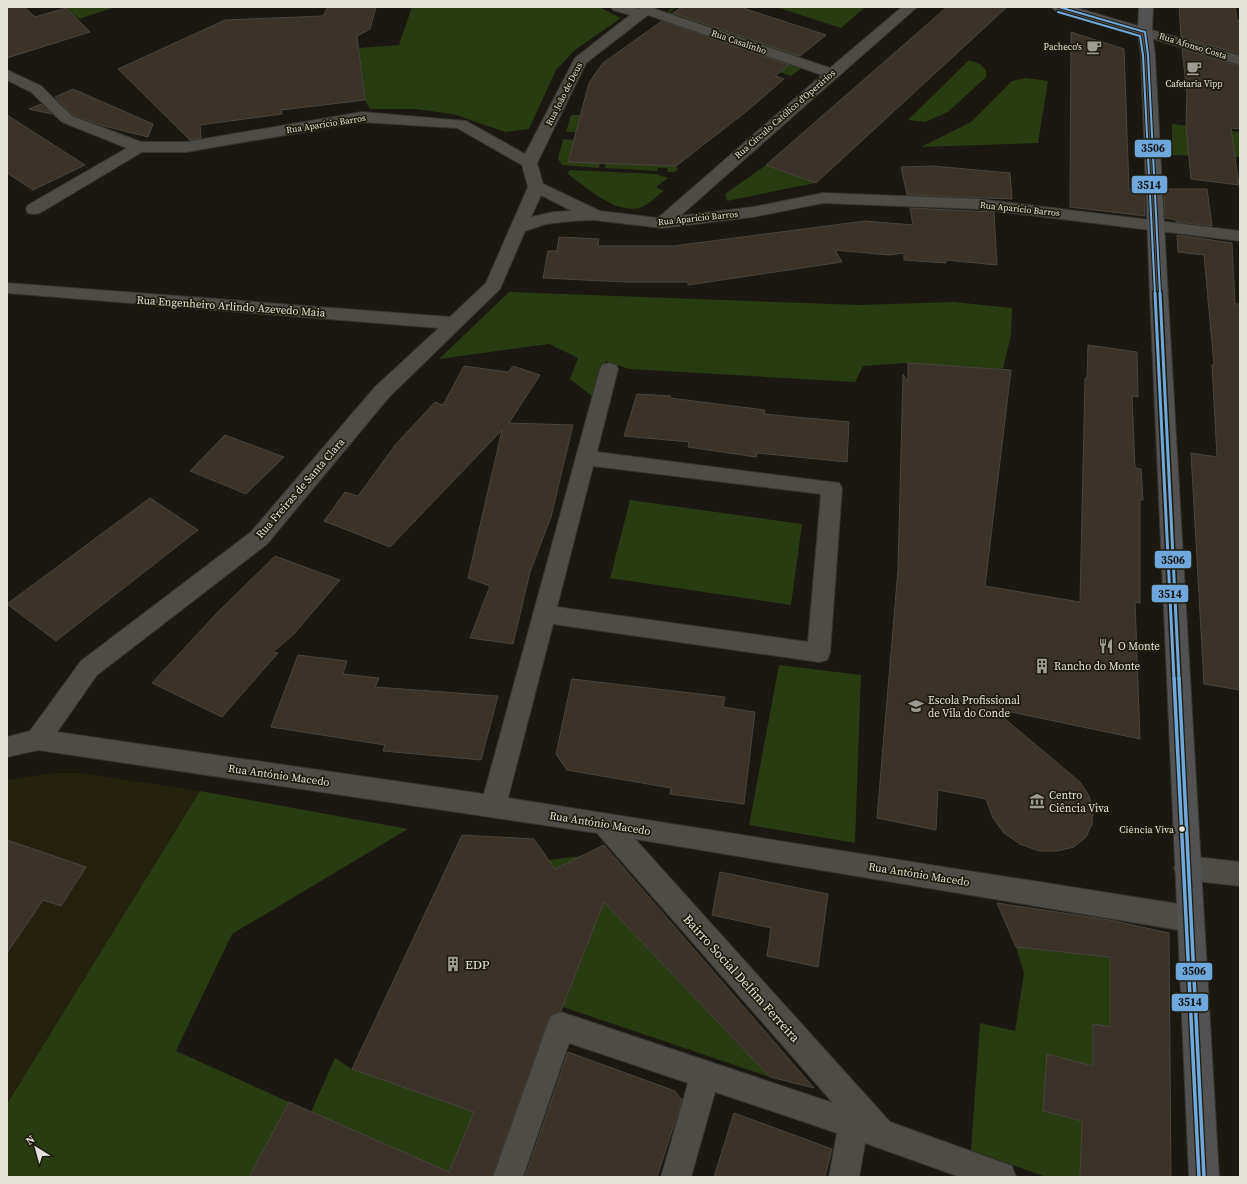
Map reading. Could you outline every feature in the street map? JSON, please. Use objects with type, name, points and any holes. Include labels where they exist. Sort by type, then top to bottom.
[{"type":"main road","points":[[1059,7],[1145,32]]},
{"type":"main road","points":[[1146,7],[1145,32],[1148,55],[1157,225],[1158,297],[1187,868],[1192,919],[1204,1177]]},
{"type":"street","name":"Rua Casalinho","points":[[618,7],[645,10],[832,73]]},
{"type":"street","name":"Rua Círculo Católico d'Operários","points":[[662,223],[832,73],[910,7]]},
{"type":"street","name":"Rua João de Deus","points":[[528,163],[580,61],[645,10]]},
{"type":"street","name":"Rua Afonso Costa","points":[[1145,32],[1240,61]]},
{"type":"street","name":"Rua Aparício Barros","points":[[7,74],[36,89],[67,119],[139,147],[186,147],[362,117],[461,124],[528,163]]},
{"type":"street","points":[[34,209],[139,147]]},
{"type":"street","points":[[528,163],[536,187]]},
{"type":"street","name":"Rua Aparício Barros","points":[[536,187],[596,216],[662,223],[754,212],[822,198],[980,204],[1240,236]]},
{"type":"street","name":"Rua Freiras de Santa Clara","points":[[38,740],[89,668],[259,538],[382,392],[494,285],[536,187]]},
{"type":"street","points":[[519,228],[535,220],[553,217],[572,215],[596,216]]},
{"type":"street","name":"Rua Engenheiro Arlindo Azevedo Maia","points":[[7,288],[455,323]]},
{"type":"street","points":[[493,807],[609,369]]},
{"type":"street","points":[[544,614],[819,653],[832,488],[585,458]]},
{"type":"street","name":"Rua António Macedo","points":[[7,747],[38,740],[604,824],[1192,919]]},
{"type":"street","name":"Bairro Social Delfim Ferreira","points":[[604,824],[866,1129]]},
{"type":"street","points":[[1187,868],[1240,874]]},
{"type":"street","name":"Bairro Social Delfim Ferreira","points":[[508,1177],[561,1026],[866,1129],[1001,1177]]},
{"type":"street","points":[[676,1177],[705,1074]]},
{"type":"street","points":[[844,1177],[866,1129]]},
{"type":"shaded area","points":[[52,773],[81,773],[200,791],[7,1104],[7,780]]},
{"type":"green space","points":[[65,7],[115,7],[79,19]]},
{"type":"green space","points":[[412,7],[599,7],[621,18],[575,50],[556,70],[529,129],[505,132],[453,114],[415,109],[370,109],[365,100],[359,48],[399,45]]},
{"type":"green space","points":[[676,7],[670,12],[801,55],[799,57],[667,12]]},
{"type":"green space","points":[[776,7],[865,7],[841,28]]},
{"type":"green space","points":[[671,24],[802,68],[791,76],[660,32]]},
{"type":"green space","points":[[969,60],[980,64],[986,70],[986,77],[948,112],[925,122],[908,120]]},
{"type":"green space","points":[[1026,78],[1048,81],[1038,143],[921,147],[971,122],[1012,81]]},
{"type":"green space","points":[[571,115],[580,115],[576,132],[566,132]]},
{"type":"green space","points":[[1172,124],[1240,132],[1240,157],[1172,155]]},
{"type":"green space","points":[[563,139],[574,140],[568,162],[600,163],[599,168],[562,165],[558,159]]},
{"type":"green space","points":[[606,163],[676,166],[678,170],[675,172],[668,172],[667,168],[658,168],[657,171],[605,168]]},
{"type":"green space","points":[[766,165],[815,183],[727,201],[725,194]]},
{"type":"green space","points":[[570,170],[656,174],[668,178],[656,187],[664,191],[642,207],[630,209],[620,207],[600,198],[567,173]]},
{"type":"green space","points":[[509,292],[859,305],[954,302],[1012,308],[1011,335],[1003,369],[905,363],[863,366],[855,382],[629,369],[606,361],[592,396],[570,379],[578,358],[549,344],[439,359]]},
{"type":"green space","points":[[630,500],[802,524],[791,605],[610,578]]},
{"type":"green space","points":[[779,665],[861,675],[855,843],[749,825]]},
{"type":"green space","points":[[200,791],[408,829],[232,934],[176,1051],[289,1102],[249,1177],[7,1177],[7,1104]]},
{"type":"green space","points":[[582,856],[447,1177],[311,1112],[335,1058],[352,1069],[548,860]]},
{"type":"green space","points":[[604,902],[770,1077],[563,1007]]},
{"type":"green space","points":[[1016,947],[1110,957],[1110,995],[1125,998],[1124,1031],[1094,1024],[1093,1066],[1047,1054],[1043,1111],[1082,1121],[1080,1177],[1046,1177],[971,1150],[980,1023],[1015,1031],[1024,973]]},
{"type":"building","points":[[7,7],[24,7],[35,17],[66,8],[90,32],[7,58]]},
{"type":"building","points":[[328,7],[376,7],[370,29],[357,36],[365,100],[281,110],[282,114],[200,125],[201,138],[190,140],[118,69],[225,20],[323,16]]},
{"type":"building","points":[[682,7],[740,7],[826,35],[800,56],[673,13]]},
{"type":"building","points":[[947,7],[1007,7],[816,183],[766,165]]},
{"type":"building","points":[[1179,7],[1235,7],[1237,20],[1240,21],[1240,54],[1181,37]]},
{"type":"building","points":[[662,21],[789,65],[775,76],[784,79],[747,111],[676,166],[568,162],[589,83],[595,74],[603,63]]},
{"type":"building","points":[[1071,32],[1124,49],[1129,190],[1144,189],[1145,216],[1070,207]]},
{"type":"building","points":[[1182,49],[1240,66],[1240,129],[1231,128],[1239,185],[1191,179],[1186,126],[1187,94]]},
{"type":"building","points":[[73,89],[153,124],[148,137],[104,126],[73,115],[55,97]]},
{"type":"building","points":[[41,104],[52,114],[29,109]]},
{"type":"building","points":[[7,115],[85,165],[33,190],[7,173]]},
{"type":"building","points":[[933,166],[1010,173],[1012,199],[907,195],[901,167]]},
{"type":"building","points":[[1164,189],[1207,189],[1212,226],[1176,222],[1176,220],[1165,218]]},
{"type":"building","points":[[910,208],[994,212],[997,265],[946,260],[946,263],[904,260],[904,253],[889,255],[835,250],[842,262],[688,285],[688,282],[625,282],[543,278],[548,251],[557,251],[559,237],[599,239],[598,246],[673,246],[865,221],[913,225]]},
{"type":"building","points":[[1177,235],[1232,243],[1235,304],[1240,304],[1240,690],[1204,684],[1191,453],[1217,457],[1212,365],[1214,365],[1204,255],[1178,252]]},
{"type":"building","points":[[1088,345],[1137,352],[1138,397],[1132,396],[1135,468],[1141,469],[1143,500],[1140,500],[1140,603],[1135,602],[1140,739],[992,708],[1080,782],[1089,796],[1093,810],[1092,824],[1086,837],[1074,847],[1057,851],[1039,851],[1020,844],[1004,833],[993,818],[986,799],[938,790],[936,830],[877,818],[898,570],[903,374],[908,382],[908,363],[1011,370],[985,586],[1080,602],[1085,378],[1087,378]]},
{"type":"building","points":[[464,366],[508,372],[513,366],[540,375],[509,423],[573,425],[551,517],[530,572],[513,644],[470,638],[490,586],[468,578],[502,430],[390,547],[324,521],[345,492],[358,496],[396,444],[435,402],[443,405]]},
{"type":"building","points":[[637,394],[671,396],[670,398],[765,410],[764,414],[849,422],[847,462],[757,453],[756,457],[688,447],[689,442],[624,436]]},
{"type":"building","points":[[225,435],[284,457],[246,494],[190,471]]},
{"type":"building","points":[[150,498],[198,530],[56,641],[7,604]]},
{"type":"building","points":[[275,556],[340,580],[294,634],[273,652],[278,653],[222,717],[152,683],[217,613]]},
{"type":"building","points":[[298,655],[347,661],[343,674],[379,678],[375,687],[498,696],[481,760],[383,751],[385,745],[271,727]]},
{"type":"building","points":[[572,679],[725,697],[723,707],[755,712],[744,804],[670,794],[671,788],[567,770],[556,754]]},
{"type":"building","points":[[462,835],[534,839],[555,869],[604,845],[814,1088],[770,1077],[604,902],[561,1011],[550,1015],[492,1177],[249,1177],[289,1102],[449,1172],[474,1112],[352,1069]]},
{"type":"building","points":[[7,840],[86,867],[61,906],[43,900],[7,953]]},
{"type":"building","points":[[720,872],[828,894],[818,967],[767,956],[771,928],[712,915]]},
{"type":"building","points":[[997,903],[1110,920],[1169,933],[1171,1177],[1080,1177],[1082,1121],[1043,1111],[1047,1054],[1093,1066],[1093,1024],[1110,1027],[1110,957],[1016,947]]},
{"type":"building","points":[[568,1052],[675,1091],[682,1100],[657,1177],[525,1177]]},
{"type":"building","points":[[734,1113],[832,1149],[825,1177],[714,1177]]},
{"type":"transit line","name":"3506","points":[[1059,7],[1145,32],[1148,55],[1204,1177]]},
{"type":"transit line","name":"3514","points":[[1058,12],[1140,36],[1143,55],[1199,1177]]},
{"type":"place","name":"Pacheco's","points":[[1094,47]]},
{"type":"place","name":"Cafetaria Vipp","points":[[1194,68]]},
{"type":"place","name":"O Monte","points":[[1106,646]]},
{"type":"place","name":"Rancho do Monte","points":[[1042,666]]},
{"type":"place","name":"Escola Profissional de Vila do Conde","points":[[916,706]]},
{"type":"place","name":"Centro Ciência Viva","points":[[1037,801]]},
{"type":"place","name":"Ciência Viva","points":[[1182,829]]},
{"type":"place","name":"EDP","points":[[453,964]]}]
